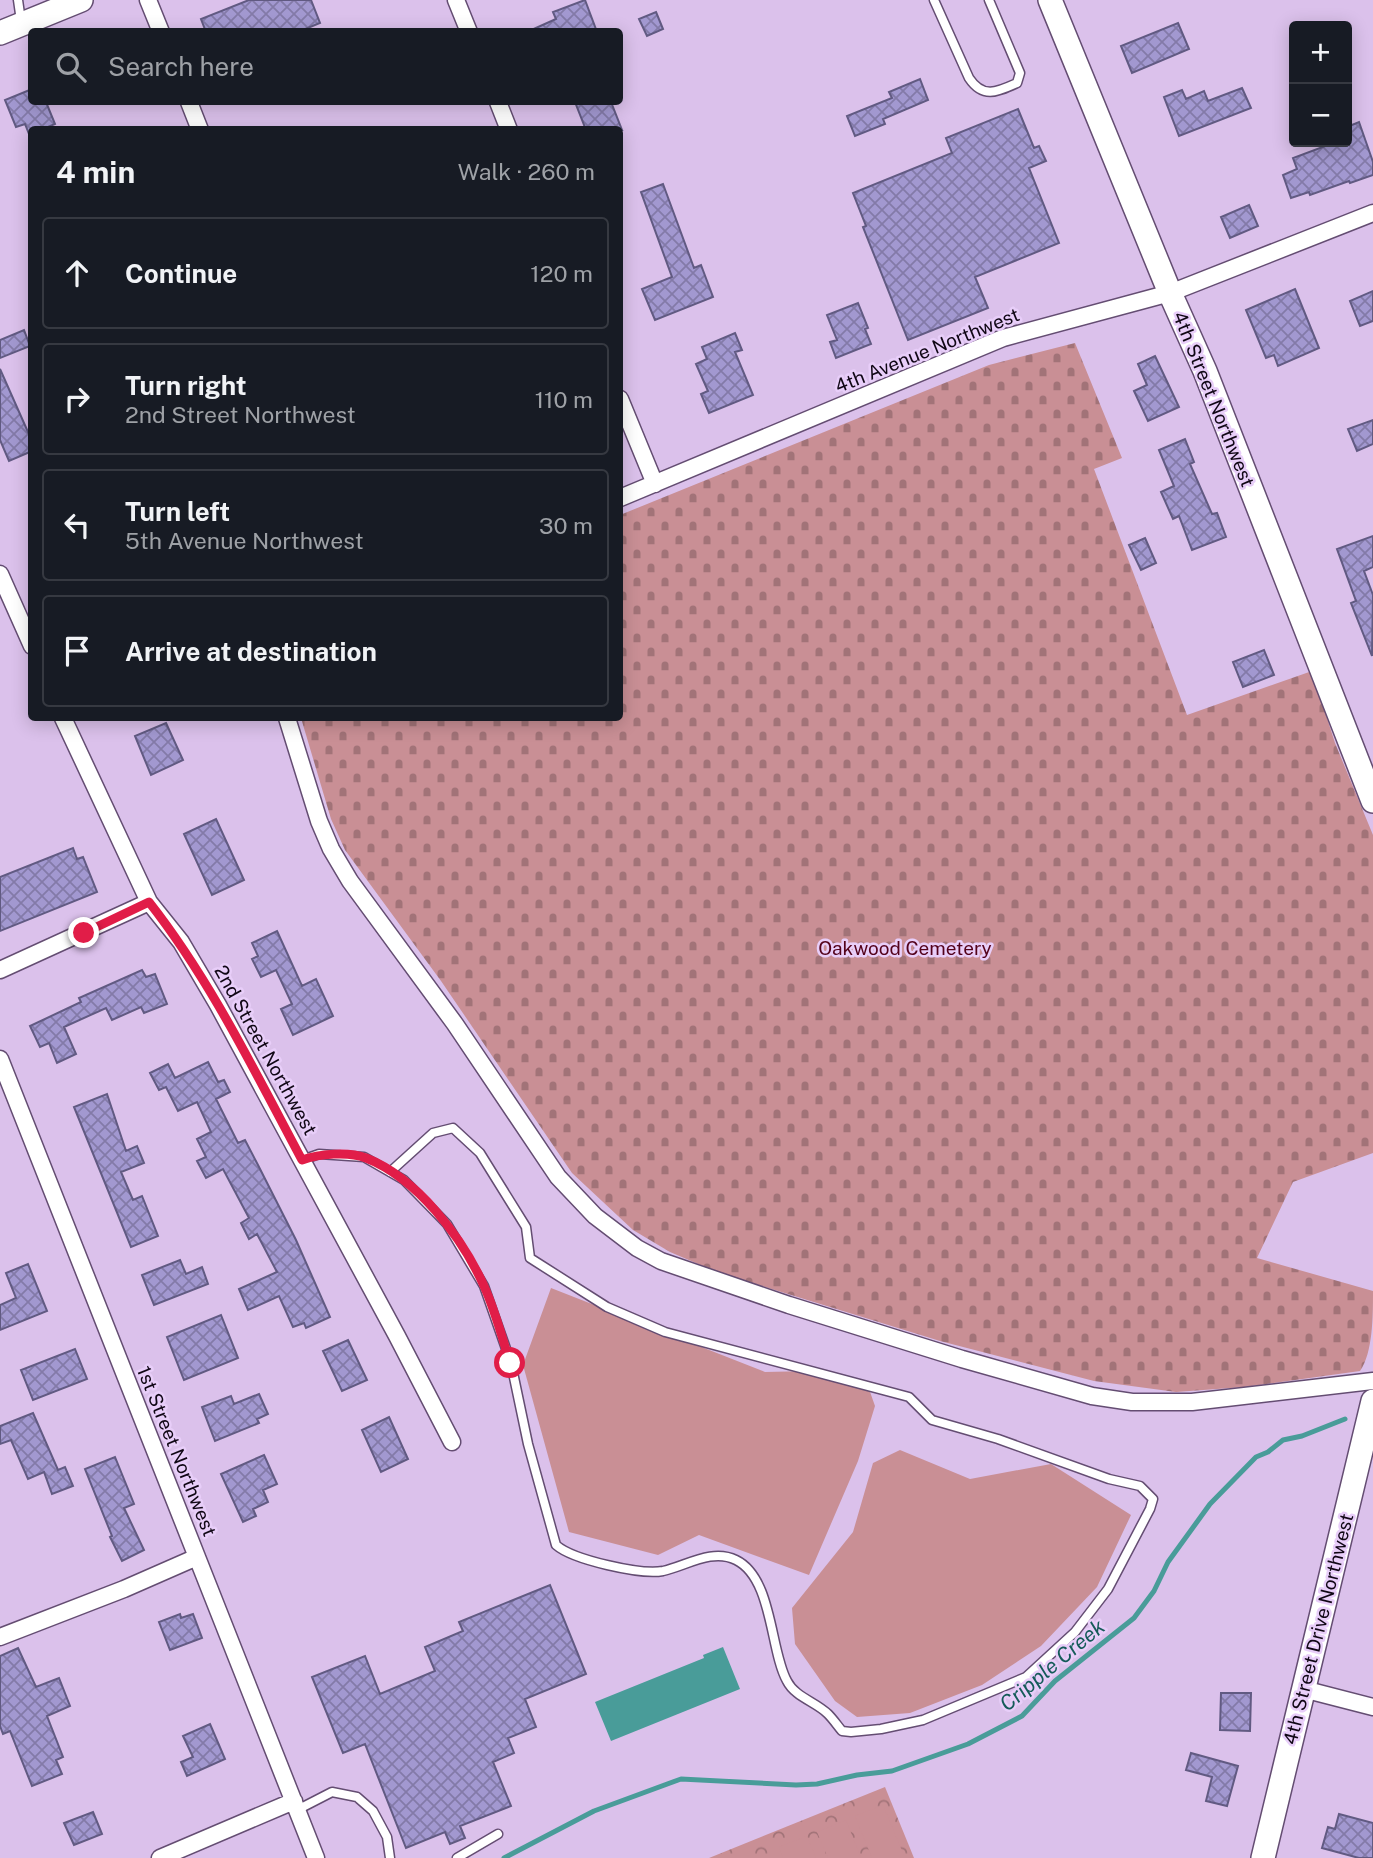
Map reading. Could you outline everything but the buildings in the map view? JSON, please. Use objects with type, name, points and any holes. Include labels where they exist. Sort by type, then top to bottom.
[{"type":"main road","points":[[0,33],[82,0]]},
{"type":"main road","name":"4th Street Northwest","points":[[1050,0],[1170,293],[1205,371],[1373,801]]},
{"type":"main road","name":"4th Street Drive Northwest","points":[[1263,1858],[1373,1401]]},
{"type":"street","points":[[149,0],[160,28]]},
{"type":"street","points":[[456,0],[467,28]]},
{"type":"street","points":[[190,105],[198,126]]},
{"type":"street","points":[[499,105],[507,126]]},
{"type":"street","name":"4th Avenue Northwest","points":[[623,497],[1003,338],[1170,293],[1373,213]]},
{"type":"street","points":[[623,406],[654,484]]},
{"type":"street","points":[[0,574],[28,637]]},
{"type":"street","name":"2nd Street Northwest","points":[[68,721],[149,902],[181,942],[218,1005],[452,1442]]},
{"type":"street","points":[[288,721],[319,821],[331,849],[350,881],[455,1024],[558,1177],[594,1216],[615,1233],[661,1261],[961,1359],[1092,1396],[1132,1402],[1172,1403],[1373,1381]]},
{"type":"street","points":[[0,970],[149,902]]},
{"type":"street","name":"1st Street Northwest","points":[[0,1059],[316,1858]]},
{"type":"street","points":[[0,1637],[124,1589],[197,1557]]},
{"type":"street","points":[[1303,1689],[1373,1707]]},
{"type":"street","points":[[160,1858],[295,1806]]},
{"type":"lane","points":[[18,0],[22,24]]},
{"type":"lane","points":[[934,0],[968,78],[982,92],[993,92],[1017,83],[1020,73],[989,0]]},
{"type":"lane","points":[[302,1160],[320,1154],[364,1157],[390,1172],[404,1180],[447,1224],[484,1286],[510,1363],[528,1444],[556,1545],[564,1552],[579,1558],[646,1572],[662,1571],[704,1557],[735,1559],[749,1569],[761,1593],[786,1681],[796,1693],[812,1701],[829,1715],[842,1731],[881,1729],[923,1720],[1026,1677],[1075,1632],[1108,1589],[1150,1509],[1153,1499],[1140,1486],[1109,1479],[998,1439],[932,1420],[909,1397],[665,1332],[607,1307],[530,1258],[526,1227],[480,1153],[453,1128],[433,1133],[390,1172]]},
{"type":"lane","points":[[295,1806],[332,1792],[357,1797],[373,1811],[387,1837],[390,1858]]},
{"type":"lane","points":[[457,1858],[498,1834]]},
{"type":"green space","name":"Oakwood Cemetery","points":[[1075,343],[1122,458],[1094,469],[1187,715],[1312,671],[1335,743],[1373,835],[1373,1153],[1293,1182],[1257,1258],[1373,1291],[1370,1344],[1360,1371],[1244,1387],[1176,1392],[1094,1381],[940,1341],[717,1272],[670,1252],[633,1230],[572,1173],[441,981],[345,850],[331,819],[302,721],[623,721],[623,514],[989,365]]},
{"type":"green space","points":[[551,1288],[765,1372],[810,1371],[869,1389],[875,1406],[858,1461],[809,1575],[699,1535],[658,1555],[569,1532],[523,1365]]},
{"type":"green space","points":[[900,1450],[970,1479],[1051,1464],[1131,1515],[1097,1587],[1041,1646],[982,1685],[910,1713],[857,1717],[835,1701],[795,1644],[792,1608],[853,1532],[873,1463]]},
{"type":"green space","points":[[885,1787],[914,1858],[709,1858]]},
{"type":"green space","points":[[883,1805],[905,1858],[872,1858],[855,1816]]},
{"type":"green space","points":[[846,1820],[861,1858],[828,1858],[817,1832]]},
{"type":"green space","points":[[807,1836],[816,1858],[783,1858],[779,1847]]},
{"type":"shaded area","points":[[723,1647],[740,1689],[611,1741],[595,1702],[704,1658],[703,1655]]},
{"type":"waterway","name":"Cripple Creek","points":[[504,1858],[594,1811],[681,1779],[796,1785],[892,1771],[968,1744],[1022,1716],[1055,1681],[1134,1618],[1154,1591],[1168,1562],[1210,1504],[1256,1457],[1268,1452],[1283,1440],[1302,1436],[1345,1419]]},
{"type":"route","points":[[84,933],[149,902],[181,942],[302,1160],[320,1154],[364,1157],[404,1180],[447,1224],[484,1286],[510,1363]]}]
